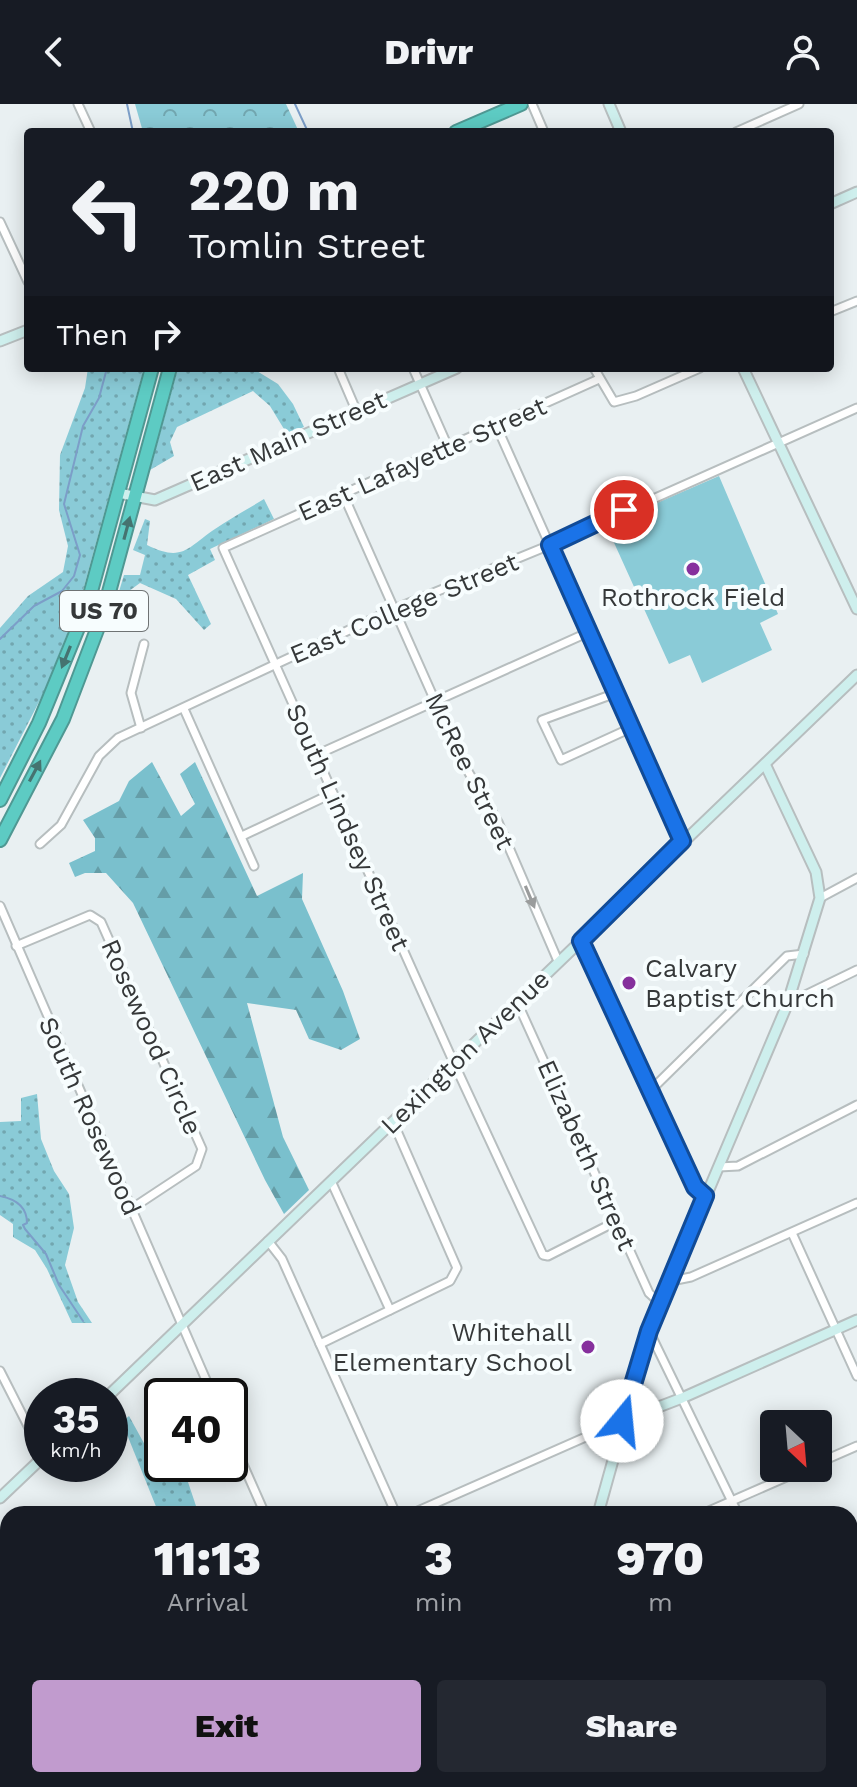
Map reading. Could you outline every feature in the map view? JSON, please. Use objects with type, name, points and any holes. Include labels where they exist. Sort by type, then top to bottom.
[{"type":"highway","points":[[486,126],[521,104]]},
{"type":"highway","name":"US 70","points":[[0,800],[39,723],[87,606],[151,372]]},
{"type":"highway","name":"US 70","points":[[0,840],[63,719],[103,614],[169,372]]},
{"type":"street","points":[[78,104],[89,128]]},
{"type":"street","points":[[532,104],[542,128]]},
{"type":"street","points":[[609,104],[619,128]]},
{"type":"street","points":[[745,128],[799,104]]},
{"type":"street","points":[[834,202],[857,192]]},
{"type":"street","points":[[0,222],[24,273]]},
{"type":"street","points":[[834,310],[857,301]]},
{"type":"street","points":[[0,341],[24,332]]},
{"type":"street","points":[[340,372],[356,410]]},
{"type":"street","points":[[415,372],[448,447]]},
{"type":"street","name":"East Main Street","points":[[118,493],[155,500],[448,372]]},
{"type":"street","points":[[596,372],[614,402],[636,396],[691,372]]},
{"type":"street","points":[[745,372],[857,609]]},
{"type":"street","name":"East Lafayette Street","points":[[223,548],[599,379]]},
{"type":"street","name":"East College Street","points":[[40,844],[61,825],[99,756],[118,738],[394,609],[550,545],[857,408]]},
{"type":"street","points":[[496,425],[682,841]]},
{"type":"street","name":"McRee Street","points":[[343,494],[453,746],[498,822],[558,961]]},
{"type":"street","name":"South Lindsey Street","points":[[223,548],[543,1255],[548,1256],[617,1221]]},
{"type":"street","points":[[316,755],[589,632]]},
{"type":"street","points":[[141,728],[131,693],[144,644]]},
{"type":"street","name":"Lexington Avenue","points":[[127,1378],[857,675]]},
{"type":"street","points":[[616,693],[542,720],[561,760],[631,728]]},
{"type":"street","points":[[184,709],[254,866]]},
{"type":"street","points":[[600,1506],[649,1331],[787,1005],[820,898],[816,872],[765,764]]},
{"type":"street","points":[[242,836],[333,793]]},
{"type":"street","points":[[820,898],[857,878]]},
{"type":"street","name":"South Rosewood","points":[[0,906],[205,1378]]},
{"type":"street","name":"Rosewood Circle","points":[[16,946],[90,915],[101,922],[202,1149],[196,1166],[131,1209]]},
{"type":"street","points":[[581,941],[695,1187],[705,1196]]},
{"type":"street","points":[[651,1090],[787,956],[804,954]]},
{"type":"street","points":[[787,1005],[857,970]]},
{"type":"street","name":"Elizabeth Street","points":[[517,1002],[649,1293],[661,1304]]},
{"type":"street","points":[[719,1167],[738,1166],[857,1105]]},
{"type":"street","points":[[320,1344],[450,1281],[457,1268],[393,1122]]},
{"type":"street","points":[[331,1181],[390,1310]]},
{"type":"street","points":[[671,1281],[691,1277],[857,1203]]},
{"type":"street","points":[[792,1233],[857,1376]]},
{"type":"street","points":[[268,1241],[282,1259],[392,1506]]},
{"type":"street","points":[[429,1506],[857,1320]]},
{"type":"street","points":[[649,1331],[734,1506]]},
{"type":"street","points":[[0,1371],[24,1418]]},
{"type":"street","points":[[832,1457],[857,1446]]},
{"type":"street","points":[[0,1498],[24,1475]]},
{"type":"street","points":[[248,1476],[261,1506]]},
{"type":"street","points":[[720,1506],[775,1482]]},
{"type":"green space","points":[[135,104],[286,104],[297,128],[142,128]]},
{"type":"green space","points":[[87,372],[143,372],[79,605],[42,696],[0,778],[0,628],[28,596],[63,572],[68,546],[59,510],[60,455],[85,388]]},
{"type":"green space","points":[[177,372],[258,372],[278,384],[293,404],[304,427],[287,434],[270,406],[253,391],[177,427],[170,442],[174,456],[150,470]]},
{"type":"green space","name":"Rothrock Field","points":[[719,476],[778,614],[760,623],[772,650],[702,683],[690,655],[669,664],[606,525]]},
{"type":"green space","points":[[264,499],[274,519],[210,549],[215,560],[188,575],[211,624],[204,630],[176,599],[140,583],[129,591],[120,613],[113,611],[124,575],[140,575],[145,555],[133,550],[145,519],[150,521],[147,545],[177,553]]},
{"type":"green space","points":[[152,762],[181,816],[195,804],[180,774],[195,762],[257,896],[303,873],[302,899],[343,991],[360,1039],[341,1050],[309,1039],[296,1010],[247,1003],[283,1137],[309,1190],[284,1214],[133,903],[106,873],[85,873],[75,877],[69,863],[95,851],[95,838],[83,820],[119,801],[129,781]]},
{"type":"green space","points":[[37,1094],[41,1139],[54,1171],[69,1194],[74,1228],[65,1265],[78,1302],[92,1323],[72,1323],[35,1250],[13,1237],[13,1224],[0,1215],[0,1122],[21,1121],[21,1098]]},
{"type":"green space","points":[[129,1416],[144,1443],[144,1477],[128,1437]]},
{"type":"green space","points":[[146,1482],[188,1482],[196,1506],[156,1506]]},
{"type":"waterway","points":[[127,104],[132,128]]},
{"type":"waterway","points":[[295,104],[306,128]]},
{"type":"waterway","points":[[0,639],[34,606],[62,591],[74,576],[80,555],[64,504],[83,426],[99,398],[106,372]]},
{"type":"waterway","points":[[0,1196],[11,1199],[22,1208],[27,1223],[23,1225],[25,1229],[46,1254],[59,1285],[83,1321]]},
{"type":"place","name":"Rothrock Field","points":[[693,569]]},
{"type":"place","name":"Calvary Baptist Church","points":[[629,983]]},
{"type":"place","name":"Whitehall Elementary School","points":[[588,1347]]},
{"type":"route","points":[[622,1421],[649,1331],[705,1196],[695,1187],[581,941],[682,841],[550,545],[624,510]]}]
